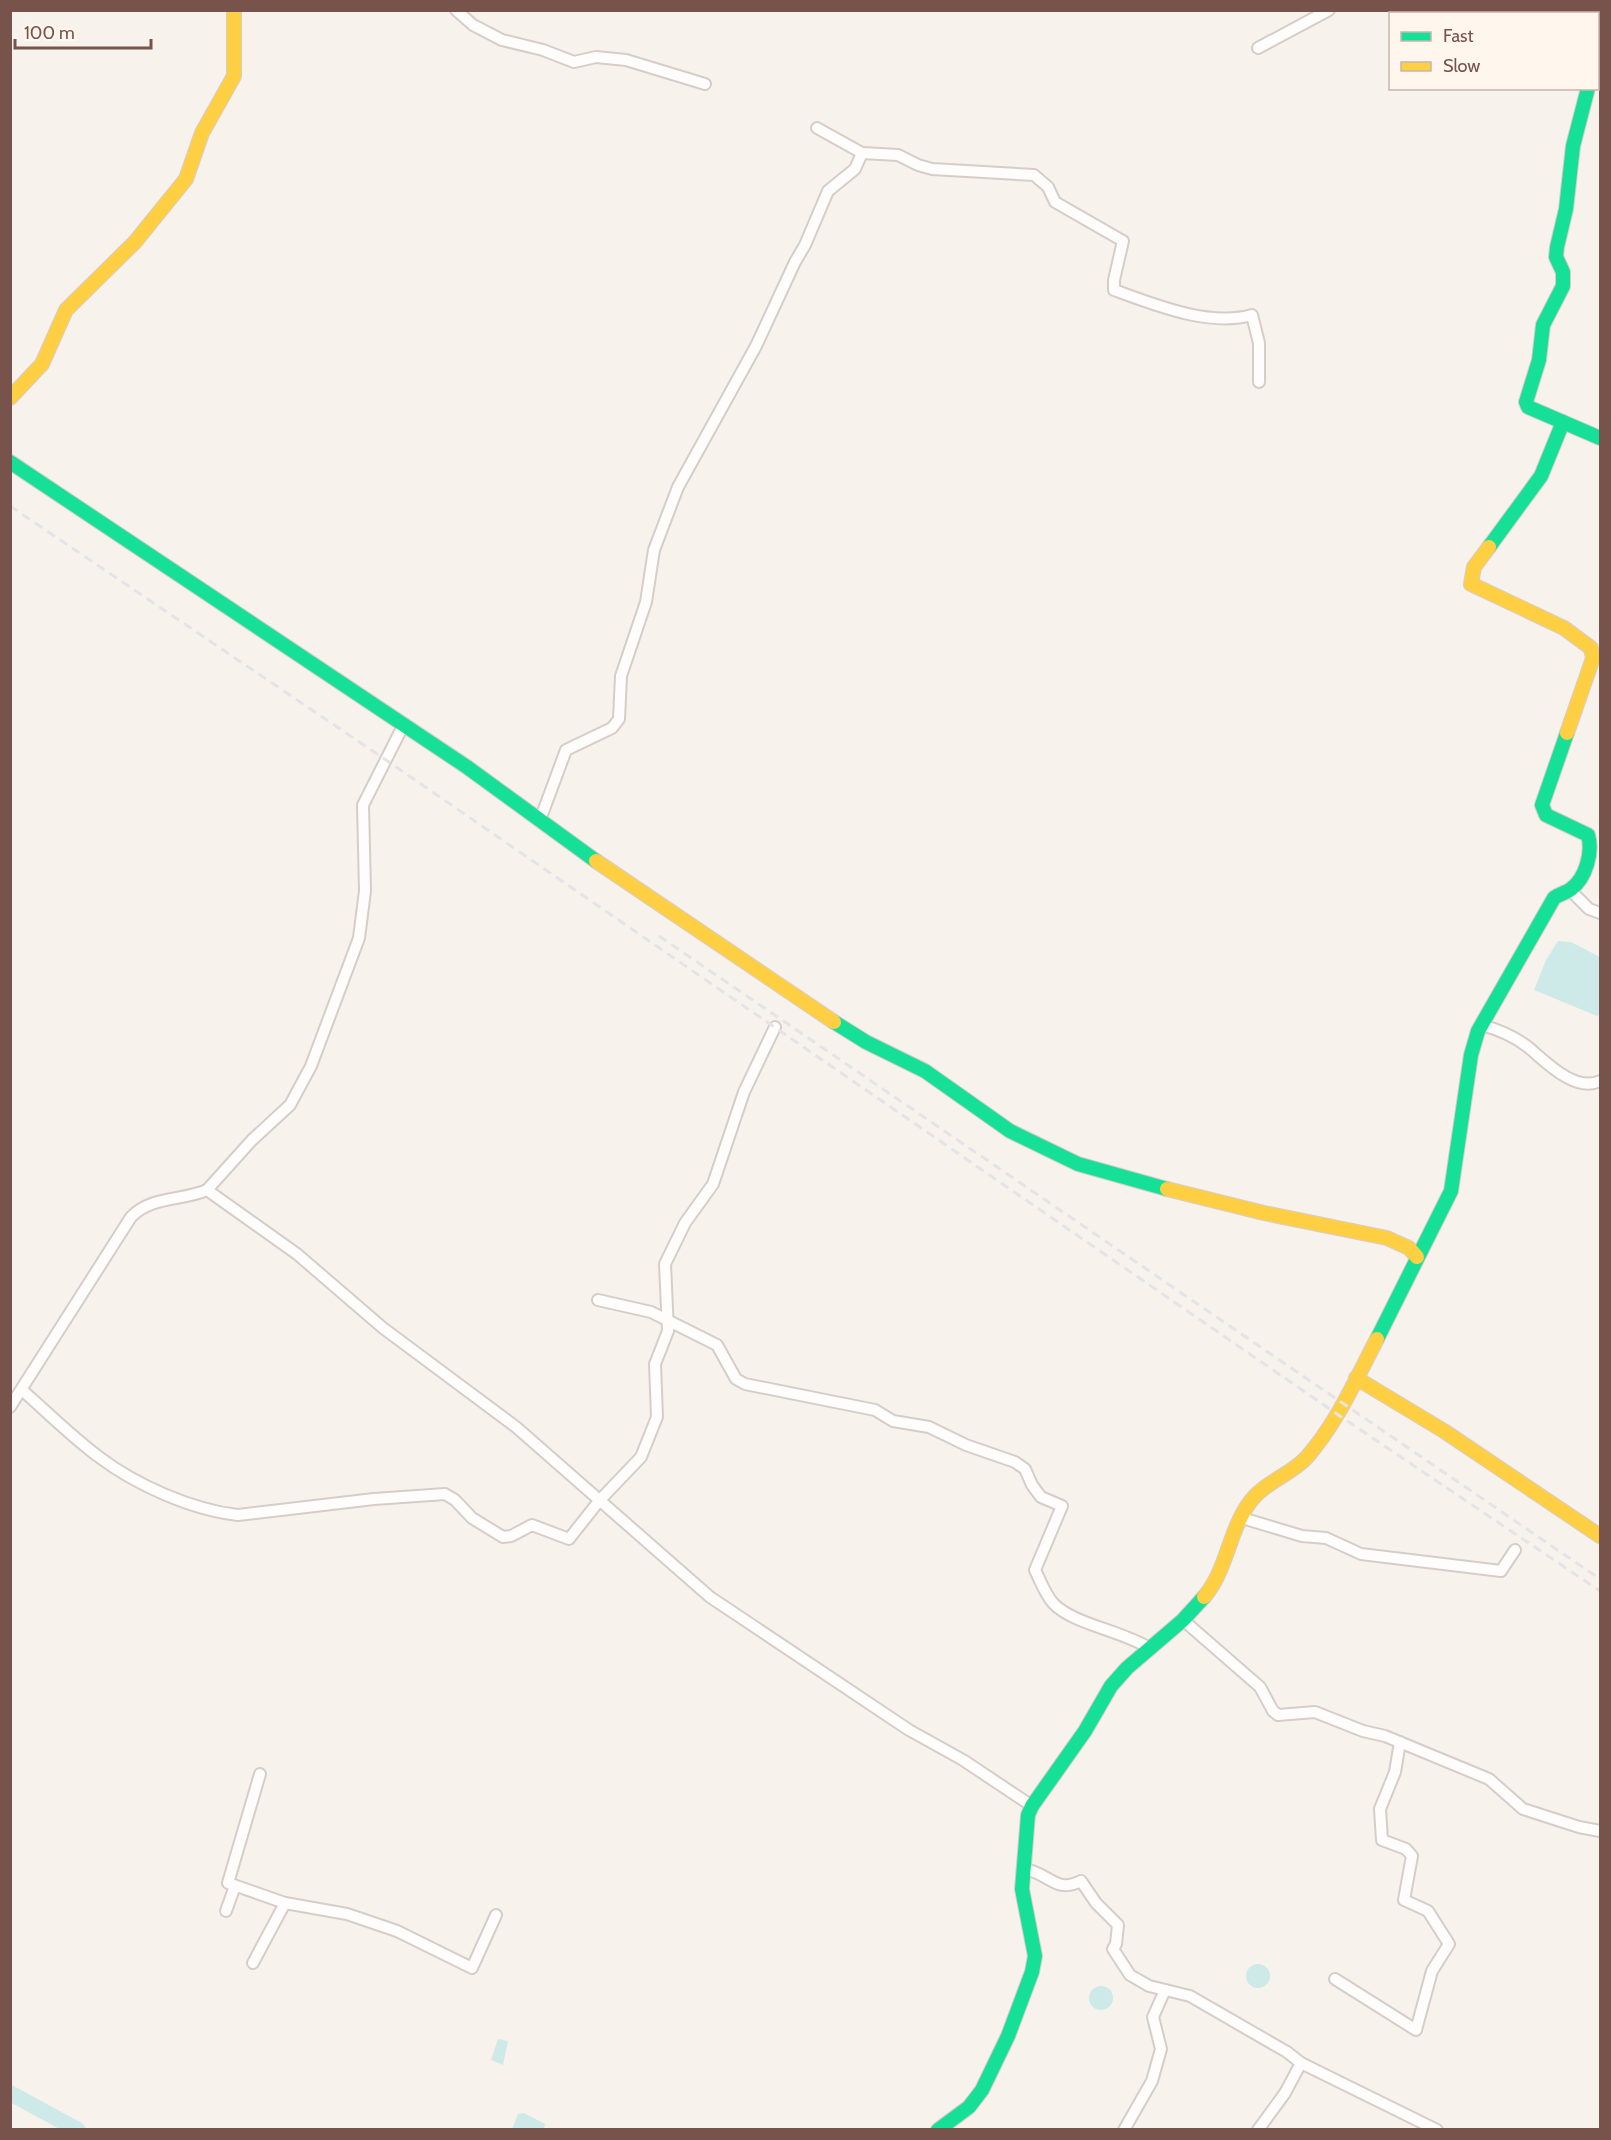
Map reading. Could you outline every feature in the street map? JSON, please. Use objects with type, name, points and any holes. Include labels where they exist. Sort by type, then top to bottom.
[{"type":"street","points":[[10,398],[41,365],[59,320],[66,310],[135,242],[186,179],[202,134],[234,76],[236,68],[234,10]]},
{"type":"street","points":[[456,10],[473,25],[502,40],[543,50],[574,62],[596,57],[626,60],[705,84]]},
{"type":"street","points":[[1258,48],[1329,10]]},
{"type":"street","points":[[1587,90],[1573,146],[1566,209],[1557,247],[1556,257],[1563,272],[1563,286],[1543,325],[1539,360],[1526,402],[1528,407],[1600,438]]},
{"type":"street","points":[[817,128],[862,153],[898,155],[932,169],[1034,176],[1048,188],[1055,202],[1124,241],[1114,280],[1114,290],[1192,314],[1234,320],[1252,315],[1259,343],[1259,382]]},
{"type":"street","points":[[540,820],[567,750],[612,728],[619,719],[621,676],[646,602],[654,549],[678,487],[756,346],[805,245],[828,191],[855,169],[862,153]]},
{"type":"street","points":[[938,2130],[969,2107],[982,2090],[1026,1991],[1035,1956],[1023,1900],[1024,1869],[1032,1806],[1085,1731],[1112,1686],[1149,1648],[1183,1620],[1216,1583],[1242,1518],[1255,1496],[1264,1487],[1294,1468],[1317,1446],[1356,1378],[1454,1184],[1471,1055],[1481,1025],[1554,898],[1561,891],[1570,890],[1577,882],[1587,861],[1592,845],[1590,839],[1578,828],[1546,814],[1542,798],[1568,732],[1592,652],[1591,648],[1564,628],[1471,584],[1470,578],[1474,567],[1541,476],[1563,422]]},
{"type":"street","points":[[10,462],[404,724],[646,897],[803,1002],[866,1042],[925,1071],[986,1115],[1038,1146],[1078,1164],[1134,1181],[1264,1213],[1394,1240],[1408,1248],[1417,1257]]},
{"type":"street","points":[[10,1407],[131,1217],[139,1208],[151,1203],[196,1195],[207,1190],[252,1140],[290,1105],[310,1066],[359,938],[365,891],[363,805],[404,724]]},
{"type":"street","points":[[1570,890],[1584,905],[1600,913]]},
{"type":"street","points":[[1481,1025],[1517,1040],[1544,1064],[1578,1082],[1600,1081]]},
{"type":"street","points":[[22,1390],[99,1458],[163,1494],[220,1513],[238,1515],[374,1499],[445,1494],[455,1500],[471,1518],[503,1537],[511,1536],[532,1525],[569,1539],[598,1501],[641,1457],[657,1417],[655,1365],[668,1331],[665,1264],[685,1223],[713,1184],[744,1092],[775,1027]]},
{"type":"street","points":[[207,1190],[297,1254],[383,1328],[516,1427],[710,1597],[900,1724],[963,1760],[1032,1806]]},
{"type":"street","points":[[598,1300],[651,1312],[717,1345],[736,1379],[745,1384],[875,1410],[893,1421],[929,1427],[966,1445],[1016,1462],[1025,1469],[1032,1485],[1041,1497],[1062,1506],[1035,1570],[1053,1604],[1082,1620],[1136,1639],[1149,1648]]},
{"type":"street","points":[[1356,1378],[1444,1431],[1600,1536]]},
{"type":"street","points":[[1242,1518],[1302,1536],[1326,1538],[1361,1554],[1501,1571],[1515,1550]]},
{"type":"street","points":[[1183,1620],[1260,1688],[1272,1712],[1278,1715],[1315,1712],[1363,1731],[1400,1742],[1489,1779],[1522,1809],[1579,1827],[1600,1831]]},
{"type":"street","points":[[1335,1979],[1416,2030],[1432,1971],[1449,1944],[1428,1911],[1404,1900],[1412,1856],[1406,1849],[1382,1840],[1380,1809],[1395,1772],[1400,1742]]},
{"type":"street","points":[[260,1774],[228,1883],[285,1903],[347,1914],[397,1931],[472,1968],[496,1915]]},
{"type":"street","points":[[1024,1869],[1040,1872],[1060,1886],[1069,1887],[1081,1881],[1096,1903],[1118,1925],[1113,1950],[1130,1976],[1149,1986],[1190,1996],[1287,2052],[1301,2063],[1437,2130]]},
{"type":"street","points":[[226,1911],[235,1886]]},
{"type":"street","points":[[253,1963],[285,1903]]},
{"type":"street","points":[[1124,2130],[1152,2081],[1161,2049],[1153,2017],[1165,1990]]},
{"type":"street","points":[[1258,2130],[1285,2093],[1301,2063]]},
{"type":"water","points":[[1558,941],[1571,942],[1600,957],[1600,1014],[1597,1016],[1534,990],[1546,960]]},
{"type":"water","points":[[1258,1964],[1267,1967],[1270,1976],[1267,1985],[1258,1988],[1249,1985],[1246,1976],[1249,1967]]},
{"type":"water","points":[[1101,1986],[1109,1990],[1113,1998],[1109,2006],[1101,2010],[1093,2006],[1089,1998],[1093,1990]]},
{"type":"water","points":[[498,2039],[508,2041],[503,2065],[491,2060]]},
{"type":"water","points":[[524,2113],[545,2124],[544,2129],[512,2129],[518,2114]]},
{"type":"waterway","points":[[10,2093],[78,2130]]},
{"type":"railway","points":[[10,506],[386,760],[1337,1414],[1600,1591]]},
{"type":"railway","points":[[659,936],[1600,1579]]},
{"type":"traffic: fast","points":[[1587,90],[1573,146],[1566,209],[1557,247],[1556,257],[1563,272],[1563,286],[1543,325],[1539,360],[1526,402],[1528,407],[1600,438]]},
{"type":"traffic: fast","points":[[1489,547],[1541,476],[1563,422]]},
{"type":"traffic: fast","points":[[10,462],[467,767],[596,861]]},
{"type":"traffic: fast","points":[[1377,1339],[1451,1191],[1471,1055],[1478,1031],[1554,898],[1576,884],[1587,864],[1590,849],[1588,835],[1546,815],[1542,805],[1567,733]]},
{"type":"traffic: fast","points":[[834,1022],[866,1042],[925,1071],[1010,1131],[1078,1164],[1167,1189]]},
{"type":"traffic: fast","points":[[938,2130],[969,2107],[982,2090],[1008,2036],[1032,1972],[1035,1956],[1022,1889],[1028,1815],[1032,1806],[1085,1731],[1111,1686],[1127,1668],[1183,1620],[1204,1597]]},
{"type":"traffic: slow","points":[[10,398],[42,364],[66,310],[135,242],[186,179],[202,133],[234,76],[234,10]]},
{"type":"traffic: slow","points":[[1489,547],[1474,567],[1471,584],[1564,628],[1591,648],[1593,658],[1567,733]]},
{"type":"traffic: slow","points":[[596,861],[834,1022]]},
{"type":"traffic: slow","points":[[1167,1189],[1264,1213],[1387,1238],[1409,1248],[1417,1257]]},
{"type":"traffic: slow","points":[[1204,1597],[1219,1573],[1246,1507],[1267,1485],[1301,1463],[1318,1444],[1345,1400],[1377,1339]]},
{"type":"traffic: slow","points":[[1356,1378],[1444,1431],[1600,1536]]}]
